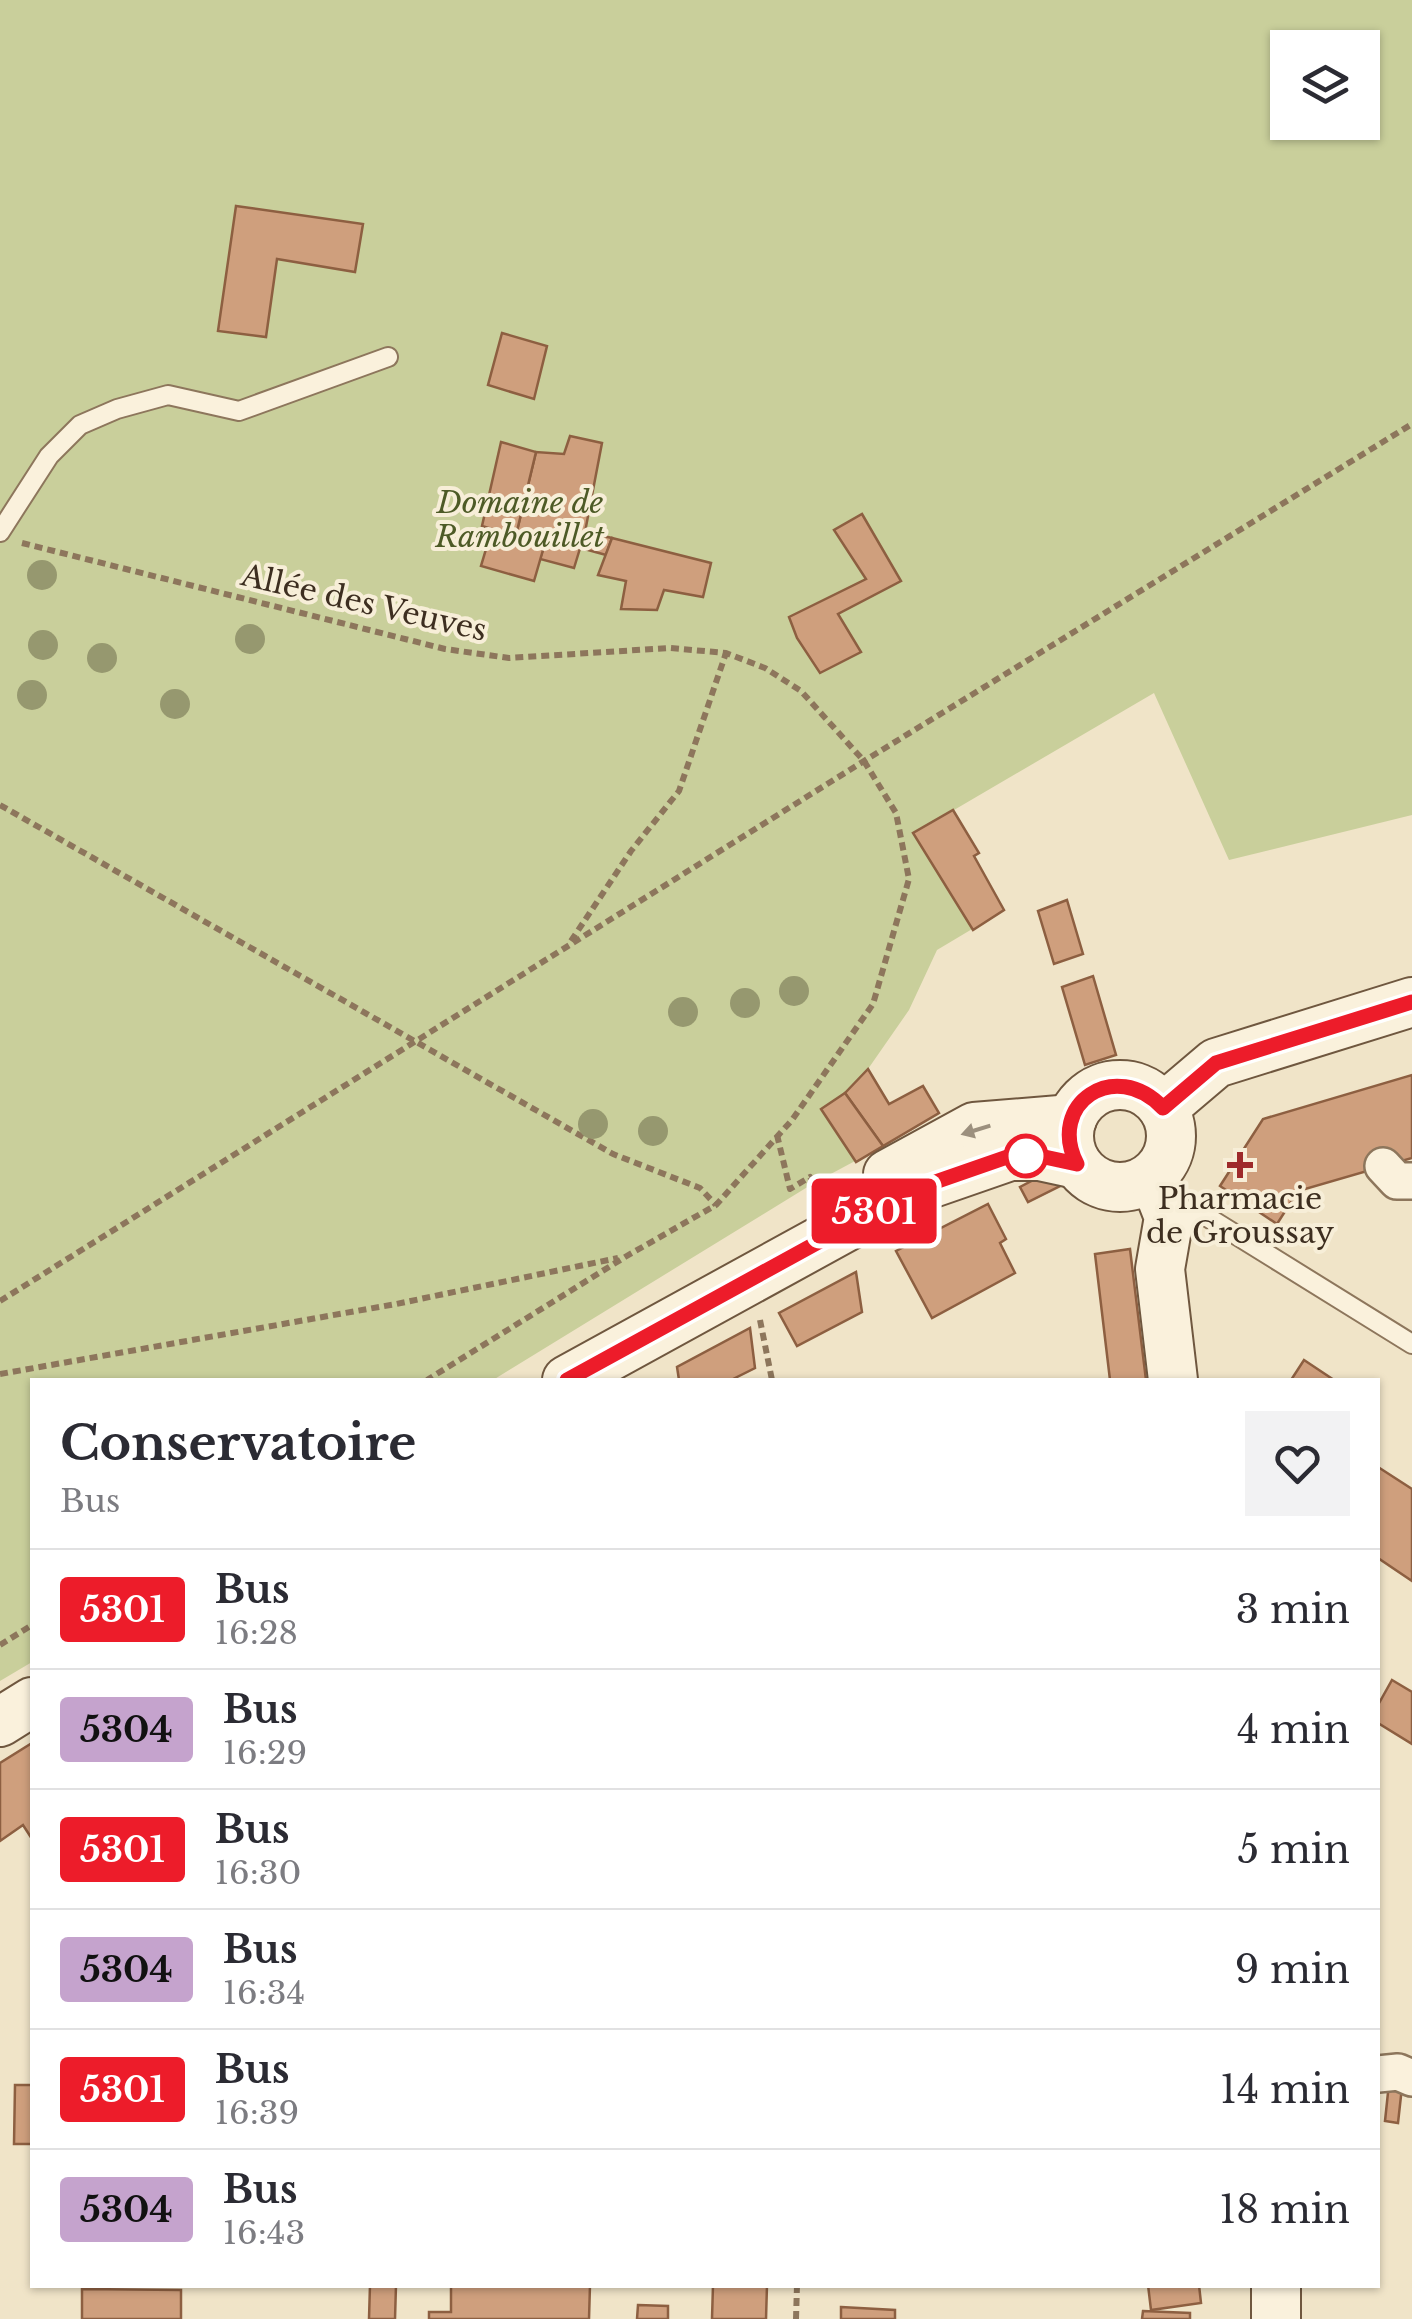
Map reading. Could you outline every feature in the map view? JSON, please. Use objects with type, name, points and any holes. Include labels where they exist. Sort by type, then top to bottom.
[{"type":"main road","points":[[1163,1108],[1216,1063],[1412,1002]]},
{"type":"main road","points":[[1161,1196],[1138,1184],[1121,1188],[1088,1176],[1074,1141],[1080,1104],[1106,1086],[1138,1088],[1163,1108],[1172,1136],[1161,1196],[1160,1269],[1174,1378]]},
{"type":"main road","points":[[571,1378],[756,1292],[834,1204],[974,1127],[1074,1141]]},
{"type":"main road","points":[[0,1722],[30,1703]]},
{"type":"main road","points":[[1276,2288],[1276,2319]]},
{"type":"street","points":[[1380,2074],[1398,2072],[1412,2078]]},
{"type":"lane","points":[[0,532],[49,456],[80,425],[98,416],[168,395],[239,411],[388,357]]},
{"type":"lane","points":[[1161,1196],[1204,1214],[1412,1344]]},
{"type":"path","points":[[0,1301],[1412,424]]},
{"type":"path","name":"Allée des Veuves","points":[[19,542],[445,649],[509,658],[670,648],[726,652],[766,668],[801,691],[864,761],[896,814],[909,879],[873,1004],[777,1136],[716,1205],[625,1256]]},
{"type":"path","points":[[568,946],[631,851],[679,792],[726,652]]},
{"type":"path","points":[[0,805],[613,1154],[700,1188],[716,1205]]},
{"type":"path","points":[[777,1136],[790,1189],[810,1177],[814,1183]]},
{"type":"path","points":[[0,1374],[396,1304],[625,1256]]},
{"type":"path","points":[[430,1378],[625,1256]]},
{"type":"path","points":[[756,1292],[772,1378]]},
{"type":"path","points":[[0,1644],[30,1626]]},
{"type":"path","points":[[796,2319],[797,2288]]},
{"type":"green space","name":"Domaine de Rambouillet","points":[[0,0],[1412,0],[1412,815],[1229,860],[1154,693],[954,810],[979,853],[974,857],[1004,910],[937,950],[909,1010],[868,1069],[845,1092],[883,1146],[814,1183],[496,1378],[30,1378],[30,1663],[0,1681]]},
{"type":"building","points":[[236,206],[363,224],[355,272],[277,259],[266,337],[218,331]]},
{"type":"building","points":[[502,333],[547,346],[534,399],[488,385]]},
{"type":"building","points":[[570,436],[602,443],[574,568],[540,559],[545,543],[516,535],[536,452],[564,454]]},
{"type":"building","points":[[501,442],[536,452],[516,535],[545,543],[534,581],[481,566],[492,529],[482,526]]},
{"type":"building","points":[[862,514],[901,581],[838,614],[861,652],[820,673],[797,638],[789,617],[866,579],[834,530]]},
{"type":"building","points":[[585,532],[612,538],[606,555],[581,548]]},
{"type":"building","points":[[612,538],[711,563],[703,597],[664,590],[657,610],[621,609],[626,581],[598,575]]},
{"type":"building","points":[[953,810],[979,853],[974,856],[1004,910],[973,930],[913,833]]},
{"type":"building","points":[[1067,900],[1083,954],[1054,964],[1038,911]]},
{"type":"building","points":[[1093,976],[1116,1055],[1085,1065],[1062,987]]},
{"type":"building","points":[[868,1069],[889,1104],[923,1086],[939,1113],[883,1146],[845,1093]]},
{"type":"building","points":[[1412,1075],[1412,1158],[1298,1191],[1277,1224],[1220,1186],[1263,1119]]},
{"type":"building","points":[[845,1093],[883,1146],[856,1162],[821,1109]]},
{"type":"building","points":[[1043,1175],[1060,1186],[1028,1202],[1020,1187]]},
{"type":"building","points":[[988,1204],[1006,1239],[1000,1243],[1015,1273],[932,1318],[896,1251]]},
{"type":"building","points":[[1130,1249],[1146,1378],[1110,1378],[1095,1254]]},
{"type":"building","points":[[856,1272],[862,1312],[797,1346],[779,1313]]},
{"type":"building","points":[[750,1328],[755,1368],[735,1378],[679,1378],[677,1367]]},
{"type":"building","points":[[1304,1360],[1331,1378],[1292,1378]]},
{"type":"building","points":[[1380,1468],[1412,1489],[1412,1581],[1380,1559]]},
{"type":"building","points":[[1392,1680],[1412,1692],[1412,1744],[1380,1724],[1380,1701]]},
{"type":"building","points":[[30,1744],[30,1836],[23,1825],[0,1841],[0,1763]]},
{"type":"building","points":[[1389,2083],[1402,2087],[1398,2123],[1385,2121]]},
{"type":"building","points":[[15,2085],[30,2085],[30,2144],[14,2144]]},
{"type":"building","points":[[370,2288],[396,2288],[395,2319],[369,2319]]},
{"type":"building","points":[[451,2288],[590,2288],[589,2319],[429,2319],[429,2312],[451,2312]]},
{"type":"building","points":[[713,2288],[767,2288],[766,2319],[712,2319]]},
{"type":"building","points":[[1148,2288],[1199,2288],[1201,2303],[1151,2310]]},
{"type":"building","points":[[82,2289],[181,2290],[181,2319],[82,2319]]},
{"type":"building","points":[[638,2305],[668,2306],[668,2319],[637,2319]]},
{"type":"building","points":[[841,2307],[895,2310],[895,2319],[841,2319]]},
{"type":"building","points":[[1143,2311],[1190,2313],[1190,2319],[1142,2319]]},
{"type":"bus line","name":"5301","points":[[570,1378],[915,1189],[1010,1156],[1040,1156],[1077,1164],[1069,1142],[1072,1119],[1080,1104],[1106,1086],[1138,1088],[1163,1108],[1216,1063],[1412,1002]]},
{"type":"place","name":"Pharmacie de Groussay","points":[[1240,1165]]}]
